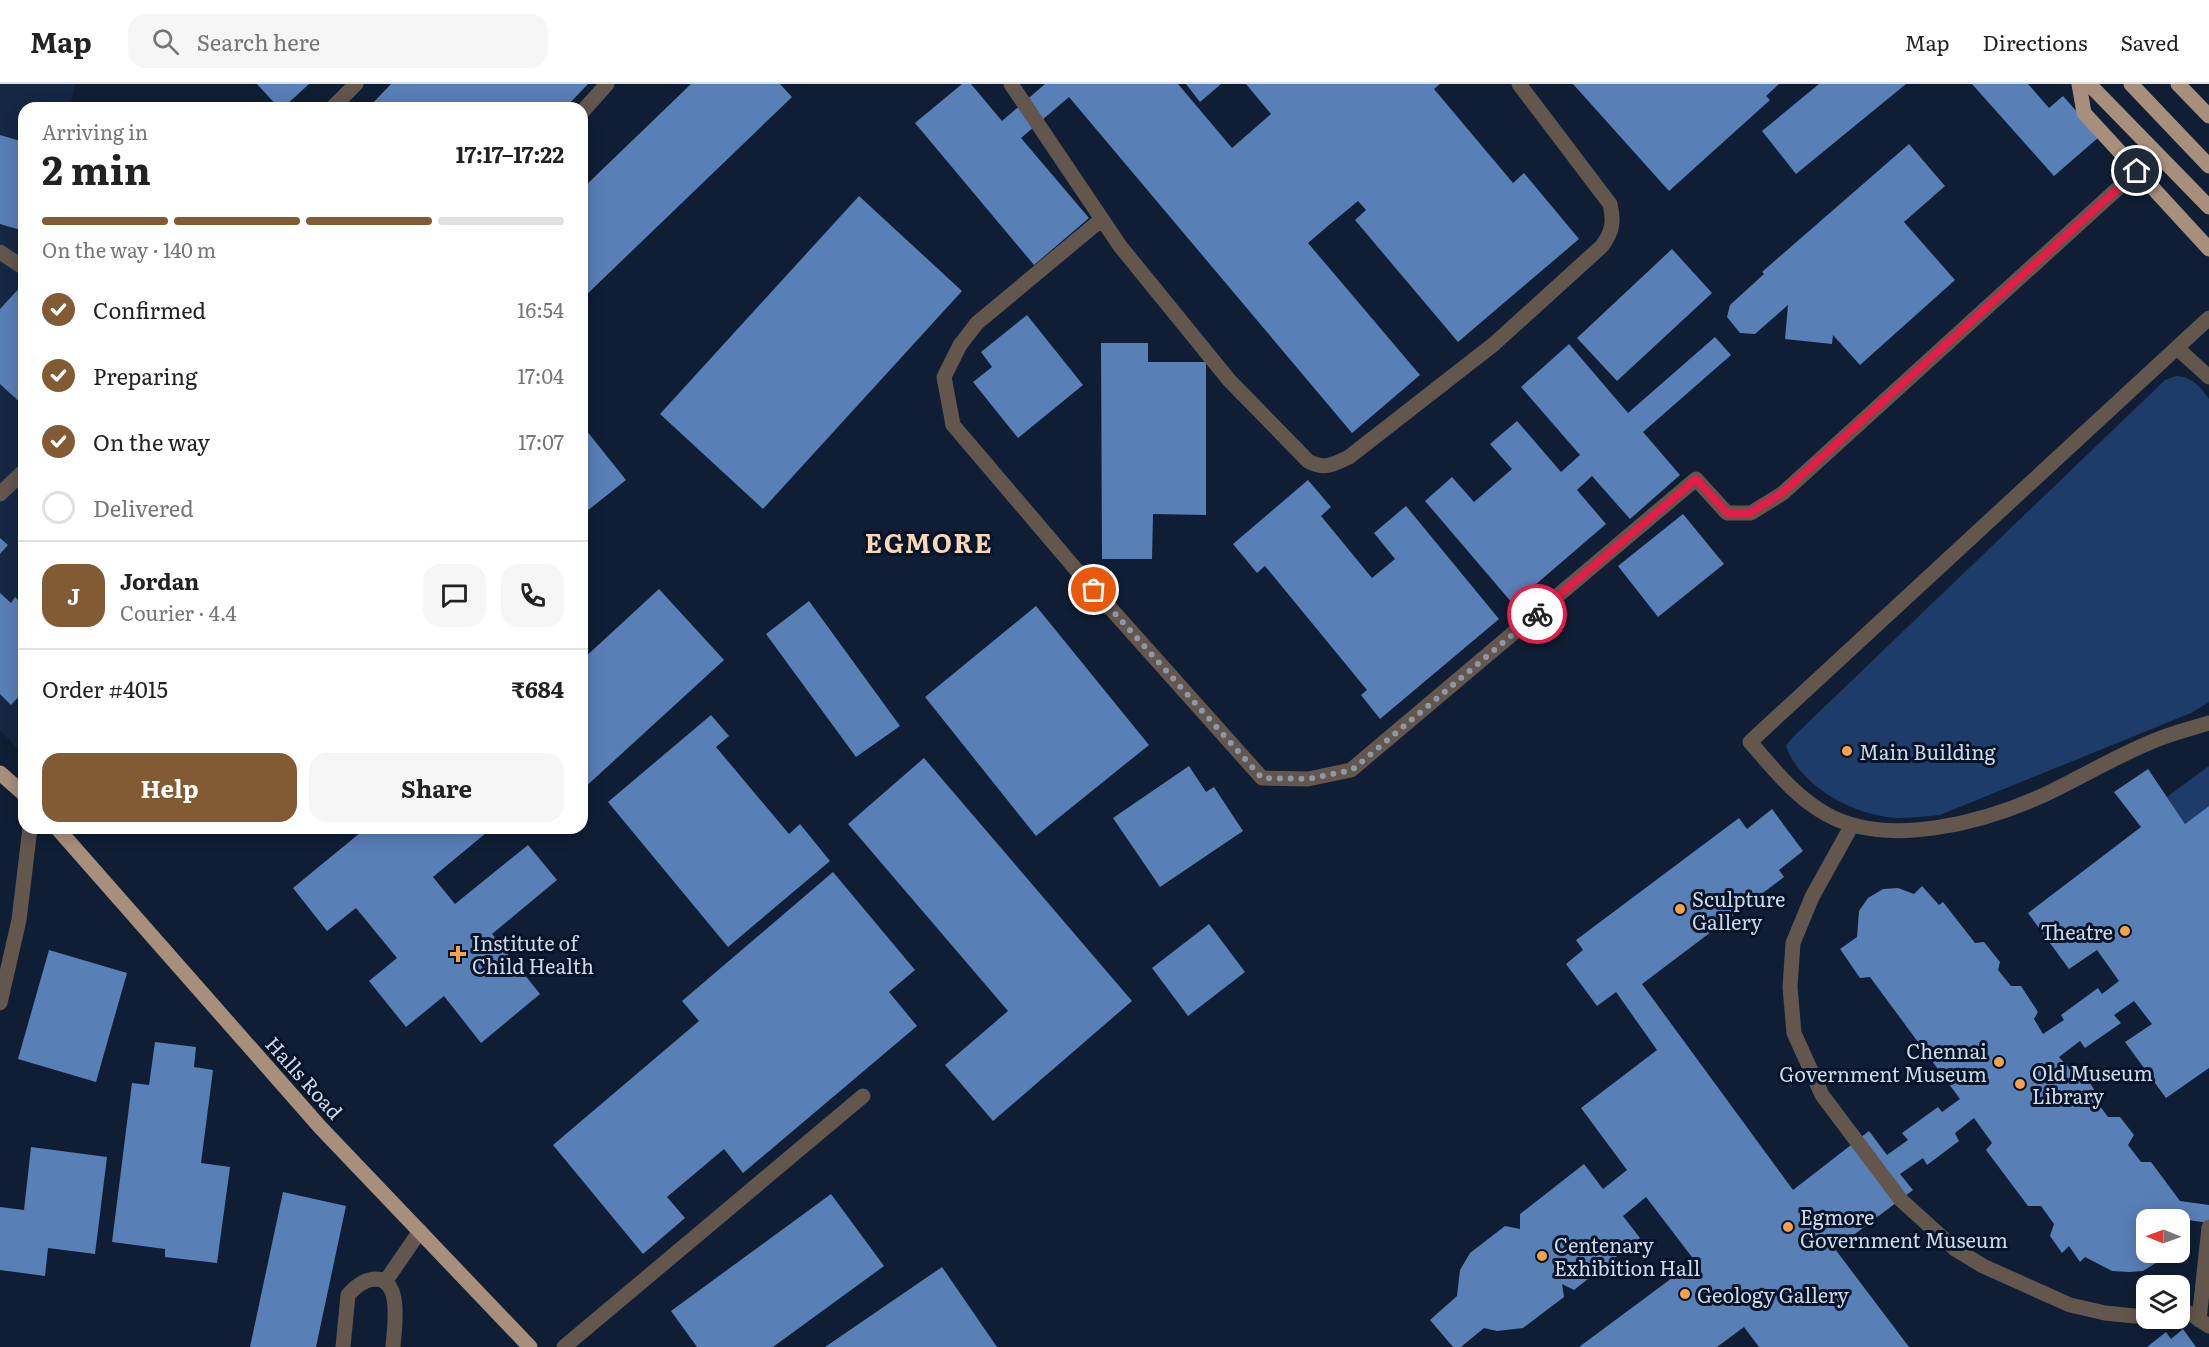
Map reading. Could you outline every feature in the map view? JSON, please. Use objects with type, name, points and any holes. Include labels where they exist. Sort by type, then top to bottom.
[{"type":"main road","points":[[2079,84],[2084,114],[2209,249]]},
{"type":"main road","points":[[2089,84],[2209,207]]},
{"type":"main road","points":[[2131,84],[2209,166]]},
{"type":"main road","points":[[2178,84],[2209,116]]},
{"type":"main road","points":[[0,773],[18,789]]},
{"type":"main road","name":"Halls Road","points":[[62,834],[320,1126],[531,1347]]},
{"type":"street","points":[[338,102],[356,84]]},
{"type":"street","points":[[588,105],[607,84]]},
{"type":"street","points":[[1011,84],[1120,246],[1229,380],[1308,461],[1319,467],[1332,466],[1348,457],[1494,344],[1602,246],[1609,236],[1614,220],[1610,204],[1519,84]]},
{"type":"street","points":[[1102,219],[977,323],[960,345],[944,377],[953,425],[1079,573],[1262,778],[1308,779],[1352,770],[1696,479],[1727,513],[1750,513],[1782,493],[2137,171]]},
{"type":"street","points":[[0,252],[18,264]]},
{"type":"street","points":[[2209,318],[1750,742],[1805,801],[1827,815],[1852,825],[1882,830],[1923,831],[1975,819],[2043,795],[2160,738],[2209,723]]},
{"type":"street","points":[[2177,348],[2209,376]]},
{"type":"street","points":[[0,494],[18,477]]},
{"type":"street","points":[[1852,825],[1812,897],[1793,943],[1790,987],[1794,1033],[1822,1095],[1901,1200],[1955,1249],[1983,1266],[2070,1305],[2136,1317]]},
{"type":"street","points":[[0,1003],[19,920],[29,834]]},
{"type":"street","points":[[564,1347],[863,1095]]},
{"type":"street","points":[[2204,1323],[2209,1227]]},
{"type":"street","points":[[385,1281],[420,1232]]},
{"type":"street","points":[[343,1347],[348,1295],[366,1281],[378,1279],[385,1281],[392,1290],[396,1305],[393,1347]]},
{"type":"street","points":[[2190,1314],[2204,1323]]},
{"type":"shaded area","points":[[0,84],[76,84],[71,102],[18,102],[18,749],[0,730]]},
{"type":"shaded area","points":[[2176,376],[2187,378],[2195,383],[2209,399],[2209,702],[2191,713],[1940,815],[1903,818],[1882,816],[1848,805],[1817,787],[1793,761],[1786,746],[1793,737],[2165,380]]},
{"type":"shaded area","points":[[2209,766],[2209,806],[2185,824],[2167,797]]},
{"type":"building","points":[[257,84],[309,84],[290,102],[274,102]]},
{"type":"building","points":[[391,84],[588,84],[571,102],[374,102]]},
{"type":"building","points":[[691,84],[780,84],[792,97],[588,293],[588,183]]},
{"type":"building","points":[[962,84],[971,84],[1002,121],[1045,84],[1178,84],[1232,148],[1271,114],[1246,84],[1440,84],[1434,89],[1513,183],[1524,173],[1579,239],[1458,342],[1355,220],[1366,210],[1358,201],[1329,225],[1308,243],[1420,375],[1352,433],[1069,97],[1021,138],[1089,218],[1034,265],[915,123]]},
{"type":"building","points":[[1186,84],[1221,84],[1200,102]]},
{"type":"building","points":[[1573,84],[1779,84],[1766,96],[1770,100],[1669,191]]},
{"type":"building","points":[[1819,84],[1906,84],[1796,174],[1762,131]]},
{"type":"building","points":[[1972,84],[2028,84],[2049,108],[2063,96],[2099,137],[2054,176]]},
{"type":"building","points":[[0,135],[18,140],[18,229],[0,224]]},
{"type":"building","points":[[1909,144],[1945,186],[1904,222],[1955,280],[1860,365],[1833,335],[1832,344],[1785,339],[1788,305],[1755,334],[1740,333],[1727,317],[1730,305],[1764,274],[1762,272]]},
{"type":"building","points":[[859,196],[962,291],[763,509],[660,414]]},
{"type":"building","points":[[1672,249],[1712,293],[1617,381],[1577,338]]},
{"type":"building","points":[[18,290],[18,400],[0,384],[0,309]]},
{"type":"building","points":[[1027,315],[1083,385],[1018,438],[973,382],[992,367],[981,352]]},
{"type":"building","points":[[1715,337],[1731,355],[1643,432],[1680,475],[1630,519],[1592,476],[1577,490],[1606,524],[1513,604],[1425,501],[1452,477],[1474,502],[1512,469],[1490,444],[1517,421],[1561,472],[1580,455],[1521,387],[1569,344],[1628,413]]},
{"type":"building","points":[[1101,343],[1148,343],[1148,362],[1206,362],[1206,515],[1153,514],[1152,559],[1102,559]]},
{"type":"building","points":[[588,432],[626,480],[588,510]]},
{"type":"building","points":[[1308,480],[1331,507],[1321,516],[1372,578],[1395,559],[1374,533],[1406,506],[1499,619],[1380,719],[1361,695],[1367,690],[1265,566],[1257,573],[1233,544]]},
{"type":"building","points":[[1683,514],[1724,564],[1658,617],[1618,566]]},
{"type":"building","points":[[0,538],[8,545],[0,554]]},
{"type":"building","points":[[659,589],[724,660],[588,785],[588,654]]},
{"type":"building","points":[[0,593],[11,603],[15,597],[18,600],[18,697],[11,705],[0,694]]},
{"type":"building","points":[[809,601],[900,726],[856,757],[766,634]]},
{"type":"building","points":[[1036,606],[1149,745],[1036,836],[925,697]]},
{"type":"building","points":[[711,715],[729,736],[716,747],[789,834],[800,824],[830,861],[728,947],[608,802]]},
{"type":"building","points":[[924,758],[1132,1001],[993,1121],[945,1065],[1008,1011],[848,824]]},
{"type":"building","points":[[1189,766],[1206,792],[1214,787],[1243,831],[1160,887],[1113,818]]},
{"type":"building","name":"Chennai Government Museum","points":[[2148,769],[2185,824],[2209,806],[2209,1068],[2166,1098],[2125,1042],[2152,1024],[2134,1001],[2114,1015],[2121,1023],[2085,1048],[2080,1041],[2059,1057],[2075,1074],[2084,1074],[2097,1094],[2097,1102],[2108,1117],[2120,1117],[2134,1135],[2128,1145],[2141,1162],[2151,1162],[2180,1201],[2209,1205],[2209,1223],[2190,1220],[2190,1209],[2136,1209],[2136,1263],[2156,1263],[2143,1271],[2129,1272],[2112,1271],[2085,1257],[2080,1262],[2069,1246],[2062,1253],[2050,1236],[2054,1224],[2041,1206],[2028,1206],[1986,1150],[1992,1143],[1974,1118],[1955,1133],[1959,1141],[1927,1165],[1923,1158],[1900,1174],[1913,1190],[1835,1249],[1909,1347],[1759,1347],[1744,1327],[1717,1347],[1579,1347],[1695,1261],[1646,1197],[1623,1216],[1640,1238],[1574,1290],[1562,1284],[1564,1297],[1523,1328],[1497,1331],[1484,1328],[1461,1347],[1453,1347],[1430,1320],[1457,1296],[1460,1270],[1470,1253],[1505,1226],[1520,1229],[1520,1214],[1584,1164],[1603,1189],[1627,1170],[1581,1108],[1657,1050],[1616,992],[1597,1006],[1566,964],[1583,950],[1576,940],[1739,818],[1747,829],[1772,809],[1803,851],[1779,870],[1784,877],[1642,984],[1793,1190],[1869,1131],[1887,1155],[1908,1140],[1902,1133],[1938,1107],[1942,1112],[1960,1099],[1870,977],[1860,978],[1840,949],[1857,937],[1859,911],[1868,898],[1883,889],[1898,888],[1914,894],[1922,886],[1939,905],[1943,902],[1975,943],[1984,942],[2000,962],[1998,970],[2011,986],[2021,986],[2038,1012],[2034,1019],[2043,1034],[2064,1020],[2061,1015],[2098,988],[2102,994],[2119,981],[2097,950],[2069,969],[2028,913],[2141,827],[2114,792]]},
{"type":"building","points":[[359,834],[485,834],[433,877],[455,904],[528,845],[557,880],[492,934],[540,994],[481,1043],[444,996],[406,1027],[369,981],[397,958],[356,908],[327,931],[293,888]]},
{"type":"building","points":[[833,872],[915,970],[889,992],[917,1026],[743,1173],[724,1149],[667,1197],[685,1218],[643,1254],[553,1145],[699,1021],[682,1001]]},
{"type":"building","points":[[1209,924],[1245,972],[1188,1016],[1152,968]]},
{"type":"building","points":[[49,950],[127,973],[96,1082],[18,1059]]},
{"type":"building","points":[[155,1042],[196,1047],[194,1067],[213,1070],[201,1163],[230,1167],[217,1263],[165,1257],[165,1249],[112,1242],[132,1083],[149,1085]]},
{"type":"building","points":[[31,1147],[107,1157],[95,1254],[48,1248],[45,1276],[0,1270],[0,1207],[24,1210]]},
{"type":"building","points":[[283,1192],[346,1206],[316,1347],[250,1347]]},
{"type":"building","points":[[831,1194],[884,1266],[773,1347],[697,1347],[671,1311]]},
{"type":"building","points":[[942,1267],[997,1347],[825,1347]]},
{"type":"building","points":[[2183,1329],[2196,1347],[2147,1347],[2166,1332],[2171,1339]]},
{"type":"way so far","points":[[1094,590],[1262,778],[1308,779],[1352,770],[1537,614]]},
{"type":"place","name":"Main Building","points":[[1847,751]]},
{"type":"place","name":"Sculpture Gallery","points":[[1680,909]]},
{"type":"place","name":"Theatre","points":[[2125,931]]},
{"type":"place","name":"Institute of Child Health","points":[[458,954]]},
{"type":"place","name":"Chennai Government Museum","points":[[1999,1062]]},
{"type":"place","name":"Old Museum Library","points":[[2020,1084]]},
{"type":"place","name":"Egmore Government Museum","points":[[1788,1227]]},
{"type":"place","name":"Centenary Exhibition Hall","points":[[1542,1256]]},
{"type":"place","name":"Geology Gallery","points":[[1685,1294]]},
{"type":"district","name":"EGMORE","points":[[929,541]]},
{"type":"route","points":[[1537,614],[1696,479],[1727,513],[1750,513],[1782,493],[2137,171]]}]
